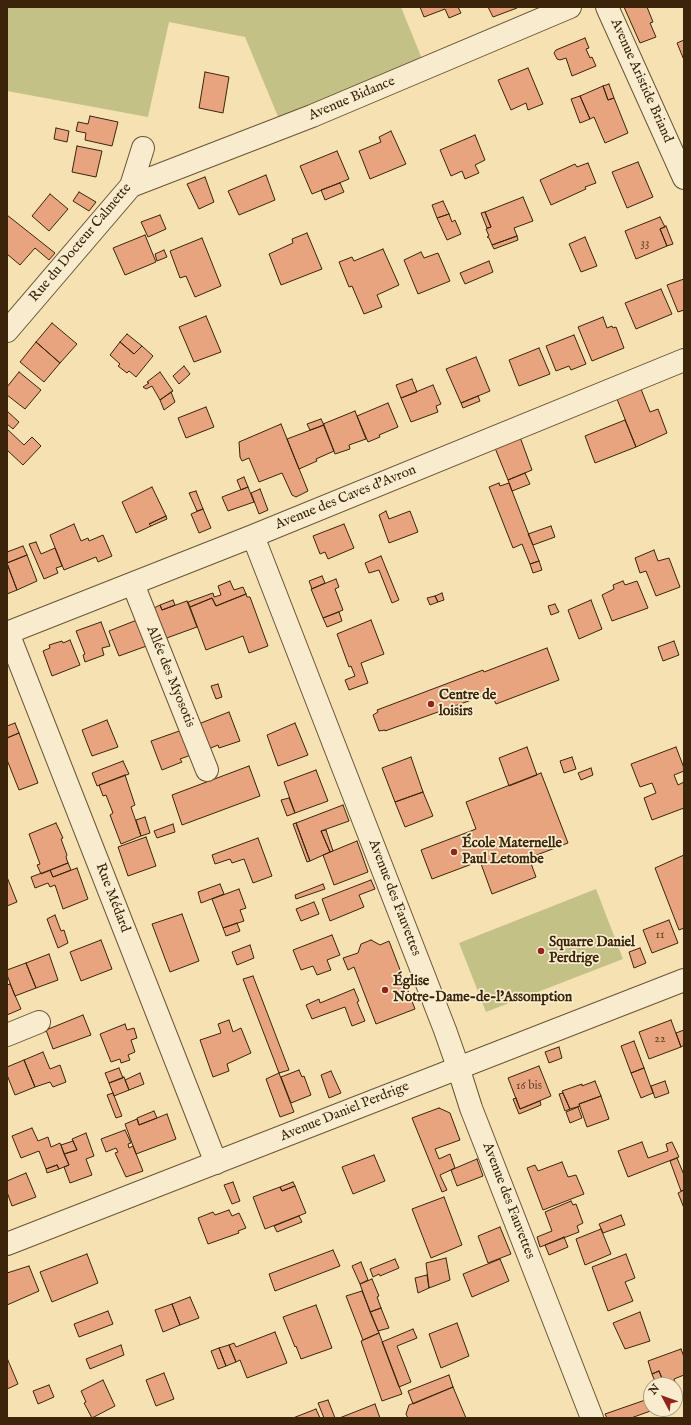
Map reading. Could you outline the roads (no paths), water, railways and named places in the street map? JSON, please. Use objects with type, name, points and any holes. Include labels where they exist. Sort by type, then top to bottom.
[{"type":"street","name":"Avenue Bidance","points":[[132,186],[312,116],[570,7]]},
{"type":"street","name":"Avenue Aristide Briand","points":[[607,7],[684,178]]},
{"type":"street","name":"Rue du Docteur Calmette","points":[[7,331],[132,186],[143,148]]},
{"type":"street","name":"Avenue des Caves d'Avron","points":[[7,633],[253,536],[684,360]]},
{"type":"street","name":"Avenue des Fauvettes","points":[[253,536],[446,1030],[471,1108],[592,1418]]},
{"type":"street","name":"Allée des Myosotis","points":[[133,584],[207,770]]},
{"type":"street","name":"Rue Médard","points":[[7,633],[216,1163]]},
{"type":"street","name":"Avenue Daniel Perdrige","points":[[7,1244],[684,980]]},
{"type":"street","points":[[7,1035],[39,1022]]},
{"type":"place","name":"Centre de loisirs","points":[[431,704]]},
{"type":"place","name":"École Maternelle Paul Letombe","points":[[454,852]]},
{"type":"place","name":"Squarre Daniel Perdrige","points":[[541,951]]},
{"type":"place","name":"Église Notre-Dame-de-l'Assomption","points":[[385,990]]}]
